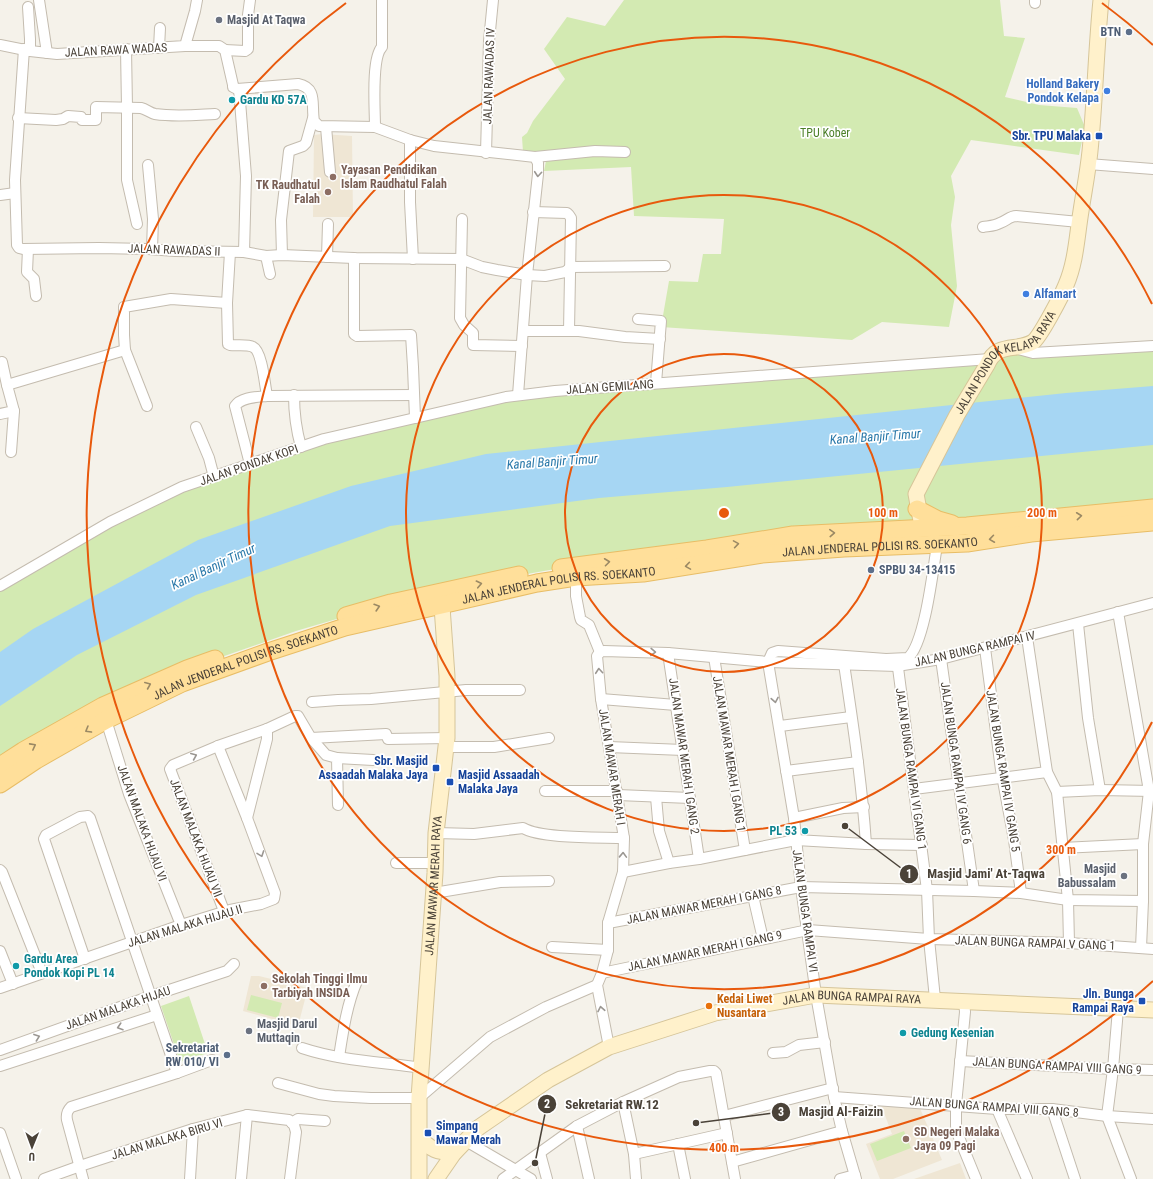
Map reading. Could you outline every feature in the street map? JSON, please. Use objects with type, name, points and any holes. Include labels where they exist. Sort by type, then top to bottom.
[{"type":"main road","points":[[917,502],[943,521],[967,526]]},
{"type":"main road","name":"JALAN JENDERAL POLISI RS. SOEKANTO","points":[[441,599],[538,571],[700,550],[793,535],[967,526],[1153,508]]},
{"type":"main road","name":"JALAN JENDERAL POLISI RS. SOEKANTO","points":[[0,766],[23,751],[104,713],[187,668],[296,631],[391,603],[441,599],[576,577],[643,573],[762,554],[882,546],[967,543],[1031,534],[1153,522]]},
{"type":"main road","points":[[793,535],[796,551]]},
{"type":"main road","name":"JALAN JENDERAL POLISI RS. SOEKANTO","points":[[0,784],[104,713]]},
{"type":"street","points":[[39,0],[47,53]]},
{"type":"street","name":"JALAN RAWA WADAS","points":[[0,45],[57,54],[185,46],[197,0]]},
{"type":"street","points":[[185,46],[219,46],[225,50],[245,51],[248,49],[248,15],[250,0]]},
{"type":"street","points":[[375,127],[375,71],[378,52],[382,47],[382,0]]},
{"type":"street","name":"JALAN RAWADAS IV","points":[[486,152],[489,40],[493,0]]},
{"type":"street","name":"JALAN PONDOK KELAPA RAYA","points":[[917,502],[957,415],[988,362],[998,351],[1028,344],[1034,341],[1040,333],[1066,284],[1073,263],[1090,152],[1101,0]]},
{"type":"street","points":[[28,7],[27,50],[18,118],[15,193],[17,245],[19,248],[28,249],[27,272],[34,279],[36,296]]},
{"type":"street","points":[[159,48],[160,28]]},
{"type":"street","points":[[126,49],[127,180],[137,224]]},
{"type":"street","points":[[225,50],[234,87],[239,89],[298,84],[304,85],[309,89],[312,95],[313,118],[306,143],[303,146],[289,151],[281,220],[282,255]]},
{"type":"street","points":[[239,89],[246,176],[244,252]]},
{"type":"street","points":[[18,118],[56,120],[63,119],[68,116],[81,117],[82,120],[96,120],[96,107],[147,109],[153,114],[179,116],[216,114]]},
{"type":"street","points":[[313,118],[315,123],[319,126],[375,127],[410,140],[434,146],[486,152],[535,157],[595,151],[625,152]]},
{"type":"street","points":[[326,127],[330,172]]},
{"type":"street","points":[[410,140],[410,202],[413,259]]},
{"type":"street","points":[[518,395],[527,275],[538,168],[538,163],[535,157]]},
{"type":"street","points":[[1088,164],[1153,168]]},
{"type":"street","points":[[148,165],[153,219],[152,249]]},
{"type":"street","points":[[0,195],[15,193]]},
{"type":"street","points":[[533,212],[561,212],[569,215],[571,218],[569,331]]},
{"type":"street","points":[[983,227],[997,225],[1011,216],[1079,222]]},
{"type":"street","points":[[462,219],[460,318],[464,325],[473,333],[473,345],[522,346]]},
{"type":"street","points":[[327,257],[328,224]]},
{"type":"street","name":"JALAN RAWADAS II","points":[[28,249],[152,249],[244,252],[266,256],[282,255],[354,258],[461,259],[482,267],[527,275],[545,276],[564,272],[572,267],[665,266]]},
{"type":"street","points":[[230,252],[227,303],[228,344],[230,346],[251,346],[256,350],[262,366],[267,396]]},
{"type":"street","points":[[266,256],[270,274]]},
{"type":"street","points":[[354,258],[354,334],[357,336],[410,335],[412,340],[414,418]]},
{"type":"street","points":[[147,406],[125,350],[123,312],[125,307],[172,299],[227,303]]},
{"type":"street","points":[[638,319],[661,321],[656,383]]},
{"type":"street","points":[[524,331],[589,332],[624,337],[660,339]]},
{"type":"street","points":[[1011,347],[1033,353],[1153,346]]},
{"type":"street","points":[[7,385],[125,350]]},
{"type":"street","points":[[2,362],[14,411],[11,452]]},
{"type":"street","name":"JALAN GEMILANG","points":[[518,395],[656,383],[988,362]]},
{"type":"street","points":[[250,464],[236,406],[241,401],[256,397],[294,395],[414,395]]},
{"type":"street","points":[[294,395],[296,431],[301,447]]},
{"type":"street","name":"JALAN PONDAK KOPI","points":[[0,586],[110,522],[182,487],[324,439],[518,395]]},
{"type":"street","points":[[0,414],[14,411]]},
{"type":"street","points":[[196,427],[209,458],[214,477]]},
{"type":"street","points":[[917,502],[924,528],[937,545]]},
{"type":"street","name":"JALAN BUNGA RAMPAI IV","points":[[937,545],[935,564],[920,636],[910,656],[897,662],[778,651],[772,654],[768,662],[844,664],[897,662],[941,659],[1153,603]]},
{"type":"street","points":[[576,577],[576,596],[581,620],[589,625],[600,652],[604,650],[668,653],[768,662]]},
{"type":"street","name":"JALAN MAWAR MERAH RAYA","points":[[419,1179],[419,1098],[434,893],[436,833],[446,743],[446,692],[441,599]]},
{"type":"street","points":[[1118,612],[1151,791],[1143,844],[1141,948]]},
{"type":"street","points":[[1078,624],[1088,718],[1100,790]]},
{"type":"street","points":[[1027,637],[1047,772],[1057,792],[1068,900],[1070,943]]},
{"type":"street","name":"JALAN BUNGA RAMPAI IV GANG 5","points":[[985,648],[1003,778],[1022,893]]},
{"type":"street","name":"JALAN MAWAR MERAH I","points":[[597,985],[608,950],[608,924],[623,872],[624,838],[601,699],[597,656],[600,652]]},
{"type":"street","name":"JALAN MAWAR MERAH I GANG 2","points":[[668,653],[699,859]]},
{"type":"street","name":"JALAN MAWAR MERAH I GANG 1","points":[[714,657],[745,850]]},
{"type":"street","name":"JALAN BUNGA RAMPAI IV GANG 6","points":[[941,659],[974,891]]},
{"type":"street","name":"JALAN BUNGA RAMPAI VI","points":[[768,662],[780,726],[794,818],[801,887],[824,1042],[842,1131],[856,1177]]},
{"type":"street","name":"JALAN BUNGA RAMPAI VI GANG 1","points":[[897,662],[922,845],[935,999]]},
{"type":"street","points":[[844,664],[864,807],[866,844]]},
{"type":"street","points":[[312,702],[372,700],[480,689],[520,690]]},
{"type":"street","points":[[601,699],[676,705]]},
{"type":"street","name":"JALAN MALAKA HIJAU VI","points":[[104,713],[129,794],[181,925]]},
{"type":"street","points":[[247,818],[218,746],[267,729],[298,716],[311,738],[326,755],[336,758],[372,760]]},
{"type":"street","points":[[780,726],[852,717]]},
{"type":"street","points":[[247,818],[267,739],[267,729]]},
{"type":"street","points":[[311,738],[386,734],[388,739],[494,747],[549,738]]},
{"type":"street","name":"JALAN MALAKA HIJAU VII","points":[[218,746],[173,765],[170,769],[224,911]]},
{"type":"street","points":[[610,747],[683,750]]},
{"type":"street","points":[[336,758],[338,805]]},
{"type":"street","points":[[786,771],[858,762]]},
{"type":"street","points":[[914,789],[1047,772]]},
{"type":"street","points":[[1057,792],[1100,790],[1151,791]]},
{"type":"street","points":[[545,791],[617,793],[656,797],[690,798]]},
{"type":"street","points":[[656,797],[659,831],[669,863]]},
{"type":"street","points":[[794,818],[843,808],[864,807]]},
{"type":"street","points":[[85,959],[44,841],[46,835],[80,817],[88,816],[90,818],[131,942],[177,1073]]},
{"type":"street","name":"JALAN MALAKA HIJAU II","points":[[0,988],[224,911],[261,904],[274,899],[275,893],[247,818]]},
{"type":"street","points":[[436,833],[474,834],[523,828],[529,832],[543,834],[624,838]]},
{"type":"street","points":[[623,872],[796,840],[866,844],[922,845]]},
{"type":"street","points":[[1062,848],[1143,844]]},
{"type":"street","points":[[396,862],[435,862]]},
{"type":"street","points":[[0,870],[42,973]]},
{"type":"street","points":[[434,893],[500,882],[549,881]]},
{"type":"street","name":"JALAN MAWAR MERAH I GANG 8","points":[[608,924],[801,887],[1022,893],[1068,900],[1143,900]]},
{"type":"street","points":[[753,896],[763,939]]},
{"type":"street","name":"JALAN MAWAR MERAH I GANG 9","points":[[602,973],[808,930],[929,939]]},
{"type":"street","name":"JALAN BUNGA RAMPAI V GANG 1","points":[[929,939],[1070,943],[1153,949]]},
{"type":"street","points":[[552,947],[608,950]]},
{"type":"street","points":[[0,951],[13,984]]},
{"type":"street","name":"JALAN MALAKA HIJAU","points":[[0,1050],[151,996],[227,971],[234,964]]},
{"type":"street","points":[[339,1057],[345,1022],[357,981]]},
{"type":"street","points":[[278,1083],[319,1094],[334,1096],[419,1098],[490,1038],[546,1006],[597,985],[609,1047]]},
{"type":"street","name":"JALAN BUNGA RAMPAI RAYA","points":[[436,1179],[454,1153],[478,1128],[548,1080],[609,1047],[715,1013],[816,995],[935,999],[1153,1010]]},
{"type":"street","points":[[964,1001],[965,1012],[956,1105],[956,1126],[958,1135],[976,1179]]},
{"type":"street","points":[[1118,1009],[1113,1069],[1106,1116],[1131,1179]]},
{"type":"street","name":"JALAN MALAKA HIJAU","points":[[0,1066],[157,1015]]},
{"type":"street","points":[[67,1026],[74,1042]]},
{"type":"street","points":[[773,1053],[786,1052],[799,1045],[824,1042]]},
{"type":"street","points":[[302,1048],[339,1057],[422,1068]]},
{"type":"street","points":[[83,1179],[66,1115],[71,1107],[177,1073],[212,1060]]},
{"type":"street","name":"JALAN BUNGA RAMPAI VIII GANG 9","points":[[960,1061],[1153,1070]]},
{"type":"street","points":[[503,1179],[577,1126],[623,1102],[680,1077],[714,1071],[716,1073],[735,1179]]},
{"type":"street","name":"JALAN BUNGA RAMPAI VIII GANG 8","points":[[724,1116],[833,1092],[956,1105],[997,1108],[1052,1109],[1106,1116],[1153,1119]]},
{"type":"street","points":[[623,1102],[634,1154],[636,1179]]},
{"type":"street","points":[[997,1108],[1026,1179]]},
{"type":"street","points":[[1052,1109],[1075,1179]]},
{"type":"street","points":[[241,1179],[247,1115]]},
{"type":"street","name":"JALAN MALAKA BIRU VI","points":[[44,1179],[193,1129],[247,1115],[289,1120],[292,1122],[298,1119],[325,1121]]},
{"type":"street","points":[[290,1179],[296,1132],[292,1122]]},
{"type":"street","points":[[577,1126],[589,1179]]},
{"type":"street","points":[[190,1179],[193,1129]]},
{"type":"street","points":[[732,1162],[842,1131]]},
{"type":"street","points":[[634,1154],[727,1133]]},
{"type":"street","points":[[0,1134],[16,1179]]},
{"type":"street","points":[[420,1138],[434,1150],[454,1153]]},
{"type":"street","points":[[466,1141],[531,1179]]},
{"type":"street","points":[[678,1144],[685,1179]]},
{"type":"street","points":[[540,1153],[547,1179]]},
{"type":"street","points":[[840,1179],[856,1177]]},
{"type":"shaded area","name":"Yayasan Pendidikan Islam Raudhatul Falah","points":[[322,134],[352,136],[353,217],[313,217],[314,135]]},
{"type":"shaded area","points":[[251,976],[259,976],[308,988],[298,1026],[243,1011]]},
{"type":"shaded area","name":"SD Negeri Malaka Jaya 09 Pagi","points":[[881,1105],[919,1106],[942,1160],[893,1179],[880,1179],[866,1144],[892,1134]]},
{"type":"shaded area","points":[[960,1163],[966,1179],[914,1179]]},
{"type":"green space","name":"TPU Kober","points":[[624,0],[1000,0],[1004,36],[1025,38],[1005,97],[1039,105],[1077,108],[1085,127],[1079,155],[971,140],[951,176],[955,197],[951,225],[957,286],[949,327],[882,322],[852,340],[661,327],[669,281],[698,282],[703,254],[721,254],[724,219],[634,216],[631,167],[544,171],[546,161],[535,154],[523,152],[522,137],[527,133],[533,121],[565,79],[544,49],[567,17],[605,26]]},
{"type":"green space","points":[[1153,346],[1153,508],[561,568],[510,577],[391,603],[296,631],[187,669],[0,784],[0,588],[152,502],[301,447],[506,397],[989,359],[998,351],[1033,353]]},
{"type":"green space","points":[[251,995],[282,1003],[278,1018],[247,1010]]},
{"type":"green space","points":[[189,996],[208,1053],[180,1062],[161,1006]]},
{"type":"green space","points":[[904,1131],[911,1148],[877,1161],[870,1144]]},
{"type":"water","name":"Kanal Banjir Timur","points":[[1153,386],[1153,445],[727,487],[599,498],[390,526],[196,595],[77,655],[0,706],[0,652],[33,629],[198,540],[351,486],[486,454],[1066,393]]},
{"type":"place","name":"Masjid At Taqwa","points":[[219,20]]},
{"type":"place","name":"BTN","points":[[1129,32]]},
{"type":"place","name":"Holland Bakery Pondok Kelapa","points":[[1107,91]]},
{"type":"place","name":"Gardu KD 57A","points":[[232,100]]},
{"type":"place","name":"Sbr. TPU Malaka","points":[[1099,136]]},
{"type":"place","name":"Yayasan Pendidikan Islam Raudhatul Falah","points":[[333,177]]},
{"type":"place","name":"TK Raudhatul Falah","points":[[328,192]]},
{"type":"place","name":"Alfamart","points":[[1026,294]]},
{"type":"place","name":"SPBU 34-13415","points":[[871,570]]},
{"type":"place","name":"Sbr. Masjid Assaadah Malaka Jaya","points":[[436,768]]},
{"type":"place","name":"Masjid Assaadah Malaka Jaya","points":[[450,782]]},
{"type":"place","name":"Masjid Jami' At-Taqwa","points":[[845,826]]},
{"type":"place","name":"PL 53","points":[[805,831]]},
{"type":"place","name":"Masjid Babussalam","points":[[1124,876]]},
{"type":"place","name":"Gardu Area Pondok Kopi PL 14","points":[[16,966]]},
{"type":"place","name":"Sekolah Tinggi Ilmu Tarbiyah INSIDA","points":[[264,986]]},
{"type":"place","name":"Jln. Bunga Rampai Raya","points":[[1142,1001]]},
{"type":"place","name":"Kedai Liwet Nusantara","points":[[709,1006]]},
{"type":"place","name":"Masjid Darul Muttaqin","points":[[249,1031]]},
{"type":"place","name":"Gedung Kesenian","points":[[903,1033]]},
{"type":"place","name":"Sekretariat RW 010/ VI","points":[[227,1055]]},
{"type":"place","name":"Masjid Al-Faizin","points":[[696,1123]]},
{"type":"place","name":"Simpang Mawar Merah","points":[[428,1133]]},
{"type":"place","name":"SD Negeri Malaka Jaya 09 Pagi","points":[[906,1139]]},
{"type":"place","name":"Sekretariat RW.12","points":[[535,1163]]}]
